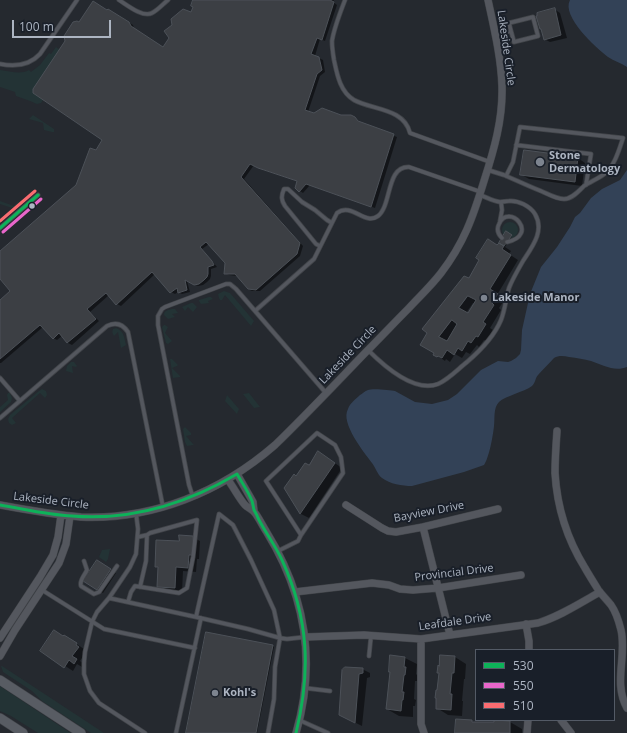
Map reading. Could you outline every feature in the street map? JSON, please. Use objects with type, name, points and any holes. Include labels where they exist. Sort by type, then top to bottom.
[{"type":"main road","points":[[0,680],[81,733]]},
{"type":"main road","points":[[0,718],[23,733]]},
{"type":"street","name":"Lakeside Circle","points":[[0,505],[70,516],[108,516],[136,513],[163,507],[193,497],[228,480],[275,445],[368,350],[422,294],[446,266],[465,235],[473,217],[499,129],[501,104],[501,70],[488,0]]},
{"type":"street","points":[[557,431],[555,457],[556,485],[564,525],[581,561],[600,592],[611,606],[622,631],[624,666],[620,681],[622,696],[627,708]]},
{"type":"street","points":[[237,474],[253,502],[254,511],[278,551],[287,570],[301,612],[306,660],[305,688],[296,733]]},
{"type":"street","points":[[228,480],[246,506],[254,511]]},
{"type":"street","name":"Bayview Drive","points":[[346,505],[382,528],[388,531],[396,532],[498,509]]},
{"type":"street","points":[[0,638],[54,555],[61,515]]},
{"type":"street","points":[[0,656],[62,557],[67,539],[70,516]]},
{"type":"street","points":[[423,527],[450,635]]},
{"type":"street","name":"Provincial Drive","points":[[295,592],[372,583],[390,585],[400,589],[413,590],[438,588],[520,575]]},
{"type":"street","name":"Leafdale Drive","points":[[304,637],[371,635],[421,640],[538,623],[562,614],[575,605],[600,592]]},
{"type":"street","points":[[526,624],[529,649]]},
{"type":"street","points":[[421,640],[421,724],[424,733]]},
{"type":"street","points":[[527,733],[528,721]]},
{"type":"street","points":[[562,721],[569,732]]},
{"type":"lane","points":[[0,64],[22,66],[36,59],[77,0]]},
{"type":"lane","points":[[120,0],[144,14],[152,13],[168,0]]},
{"type":"lane","points":[[345,0],[332,42],[337,74],[343,89],[348,95],[354,100],[398,116],[405,122],[410,133],[490,162]]},
{"type":"lane","points":[[533,17],[538,36],[514,42],[511,32],[509,23],[533,17]]},
{"type":"lane","points":[[495,35],[511,32]]},
{"type":"lane","points":[[488,170],[558,198],[566,199],[605,174],[614,162],[623,138],[520,127],[513,162],[506,176]]},
{"type":"lane","points":[[516,145],[591,154],[586,185]]},
{"type":"lane","points":[[255,311],[310,264],[316,256],[337,213],[341,210],[347,210],[371,219],[377,217],[385,204],[394,176],[399,169],[405,166],[501,202],[511,201],[523,204],[532,209],[536,215],[538,226],[535,242],[509,288],[501,320],[493,336],[474,356],[447,378],[430,386],[420,385],[401,377],[368,350]]},
{"type":"lane","points":[[320,246],[316,244],[285,206],[281,199],[284,189],[288,189],[302,202],[332,223]]},
{"type":"lane","points":[[0,228],[38,195]]},
{"type":"lane","points":[[501,202],[502,210],[497,230],[498,234],[502,238]]},
{"type":"lane","points":[[502,210],[505,215],[517,219],[520,222],[522,230],[515,240],[507,242]]},
{"type":"lane","points":[[499,222],[506,217],[510,217]]},
{"type":"lane","points":[[193,497],[189,486],[158,325],[158,316],[165,306],[226,284],[230,284],[326,393]]},
{"type":"lane","points":[[0,418],[106,326],[114,323],[123,326],[128,332],[163,507]]},
{"type":"lane","points":[[0,378],[20,401]]},
{"type":"lane","points":[[278,551],[298,541],[343,473],[340,457],[335,445],[317,433],[266,480],[301,535]]},
{"type":"lane","points":[[136,513],[138,529],[136,554],[134,560],[109,598],[97,612],[92,622],[84,663],[84,674],[90,691],[99,703],[145,733]]},
{"type":"lane","points":[[196,617],[219,514],[233,526],[251,560],[274,610],[280,638],[275,667],[274,699],[268,733]]},
{"type":"lane","points":[[128,602],[131,592],[135,586],[179,593],[187,588],[193,557],[197,520],[138,537]]},
{"type":"lane","points":[[140,587],[146,561],[147,535]]},
{"type":"lane","points":[[84,561],[87,570],[80,585],[94,594],[99,592],[117,566]]},
{"type":"lane","points":[[42,590],[104,629],[195,648]]},
{"type":"lane","points":[[109,598],[201,618],[280,638],[287,639],[304,637]]},
{"type":"lane","points":[[176,733],[201,618]]},
{"type":"lane","points":[[369,656],[371,635]]},
{"type":"lane","points":[[305,688],[330,691]]},
{"type":"lane","points":[[299,720],[328,733]]},
{"type":"shaded area","points":[[56,47],[60,50],[33,89],[34,93],[43,100],[41,103],[37,104],[16,96],[15,92],[0,87],[0,70],[19,72],[29,70],[31,72],[40,65],[49,53],[51,54]]},
{"type":"shaded area","points":[[33,115],[54,129],[54,132],[44,130],[43,123],[29,119]]},
{"type":"shaded area","points":[[0,201],[14,206],[18,201],[20,204],[12,208],[0,204]]},
{"type":"shaded area","points":[[510,222],[517,227],[518,230],[513,237],[510,238],[503,233],[502,230],[507,223]]},
{"type":"shaded area","points":[[224,291],[230,293],[254,321],[251,326],[225,295],[222,300],[220,300],[218,294]]},
{"type":"shaded area","points":[[209,297],[213,299],[208,301],[209,303],[201,304],[199,301],[199,300]]},
{"type":"shaded area","points":[[191,303],[197,307],[193,312],[188,307],[185,311],[182,307]]},
{"type":"shaded area","points":[[175,309],[178,313],[172,314],[175,317],[168,319],[164,313],[167,310]]},
{"type":"shaded area","points":[[164,325],[168,327],[165,333],[172,341],[168,344],[166,343],[162,327]]},
{"type":"shaded area","points":[[113,329],[119,329],[125,339],[126,345],[121,348],[118,332],[114,336],[112,332]]},
{"type":"shaded area","points":[[170,359],[178,365],[172,368],[180,377],[173,378]]},
{"type":"shaded area","points":[[71,362],[74,362],[77,366],[72,366],[73,373],[66,371],[67,366]]},
{"type":"shaded area","points":[[42,389],[46,391],[47,395],[45,398],[40,393],[12,418],[16,423],[12,425],[9,423],[8,419],[10,415]]},
{"type":"shaded area","points":[[8,393],[10,393],[12,398],[11,402],[0,412],[0,407],[8,400]]},
{"type":"shaded area","points":[[249,393],[260,407],[254,408],[243,394]]},
{"type":"shaded area","points":[[227,395],[239,409],[237,414],[225,401]]},
{"type":"shaded area","points":[[185,427],[191,433],[191,435],[186,436],[194,445],[187,446],[185,442],[183,429]]},
{"type":"shaded area","points":[[110,549],[106,562],[99,557],[102,550]]},
{"type":"shaded area","points":[[1,666],[104,733],[91,733],[42,701],[32,691],[3,672]]},
{"type":"shaded area","points":[[0,686],[71,733],[38,733],[0,711]]},
{"type":"water","points":[[570,0],[627,0],[627,67],[608,57],[581,31],[570,14]]},
{"type":"water","points":[[627,170],[627,367],[618,369],[583,359],[563,356],[556,357],[536,377],[532,386],[502,400],[497,404],[488,457],[484,465],[412,486],[396,484],[382,478],[354,437],[347,422],[346,415],[352,403],[360,395],[370,389],[395,391],[415,402],[432,404],[448,400],[457,394],[481,370],[498,361],[508,362],[516,358],[520,354],[521,350],[522,330],[530,294],[541,267],[557,247],[575,217],[580,213],[591,198],[602,189],[620,180]]},
{"type":"building","points":[[193,0],[330,0],[334,2],[322,40],[317,38],[311,54],[319,57],[322,70],[317,74],[305,110],[314,113],[322,108],[341,115],[351,115],[358,121],[394,134],[371,207],[306,184],[299,192],[295,188],[297,181],[250,164],[241,177],[300,243],[297,254],[256,290],[248,289],[235,274],[224,274],[225,263],[206,242],[200,247],[214,265],[208,267],[207,277],[199,284],[194,285],[185,280],[187,290],[178,293],[177,288],[170,293],[152,272],[116,305],[106,293],[87,309],[96,319],[67,343],[59,333],[53,339],[40,325],[0,359],[0,300],[10,291],[0,279],[0,251],[76,185],[90,148],[96,150],[102,140],[33,93],[33,89],[65,41],[64,36],[73,22],[79,22],[93,1],[129,22],[131,26],[163,47],[169,38],[164,31],[172,25],[171,19],[183,9],[191,12]]},
{"type":"building","points":[[555,8],[561,35],[544,40],[536,16],[537,13]]},
{"type":"building","points":[[524,150],[578,157],[575,182],[520,175]]},
{"type":"building","points":[[506,231],[512,235],[504,246],[499,243]]},
{"type":"building","name":"Lakeside Manor","points":[[488,239],[497,245],[499,243],[504,246],[502,249],[511,255],[490,289],[498,294],[492,303],[494,305],[483,322],[486,324],[478,337],[476,336],[471,343],[468,341],[462,351],[458,348],[454,355],[447,350],[442,358],[437,357],[433,355],[434,353],[420,345],[427,333],[422,329],[464,276],[469,278],[479,260],[476,258]],"holes":[[[468,296],[476,300],[468,313],[459,308]],[[452,320],[457,324],[447,341],[439,337]]]},
{"type":"building","points":[[318,451],[335,463],[300,514],[284,488],[294,474],[296,476],[305,463],[309,465]]},
{"type":"building","points":[[179,535],[193,536],[192,555],[189,555],[188,568],[176,567],[175,588],[157,587],[158,567],[155,567],[156,540],[179,541]]},
{"type":"building","points":[[97,560],[111,569],[97,590],[83,581]]},
{"type":"building","points":[[54,630],[77,643],[76,645],[79,647],[72,656],[77,659],[74,664],[69,660],[64,668],[40,651]]},
{"type":"building","points":[[206,632],[273,645],[256,733],[186,733]]},
{"type":"building","points":[[390,655],[405,657],[404,667],[406,667],[401,711],[386,709],[390,672]]},
{"type":"building","points":[[440,655],[455,656],[454,673],[452,673],[450,694],[452,694],[451,710],[436,709],[435,698]]},
{"type":"building","points":[[345,667],[363,668],[363,673],[359,674],[355,723],[339,715],[342,670]]},
{"type":"building","points":[[456,719],[472,720],[472,722],[510,721],[510,733],[455,733]]},
{"type":"transit line","name":"510","points":[[0,221],[35,191]]},
{"type":"transit line","name":"530","points":[[0,228],[38,195]]},
{"type":"transit line","name":"550","points":[[3,232],[41,199]]},
{"type":"transit line","name":"530","points":[[0,505],[63,515],[94,517],[116,516],[137,513],[178,502],[218,485],[237,474],[247,490],[258,518],[282,560],[298,603],[305,645],[305,667],[304,688],[296,733]]},
{"type":"place","name":"Stone Dermatology","points":[[540,162]]},
{"type":"place","name":"Lakeside Manor","points":[[484,298]]},
{"type":"place","name":"Kohl's","points":[[215,693]]}]
